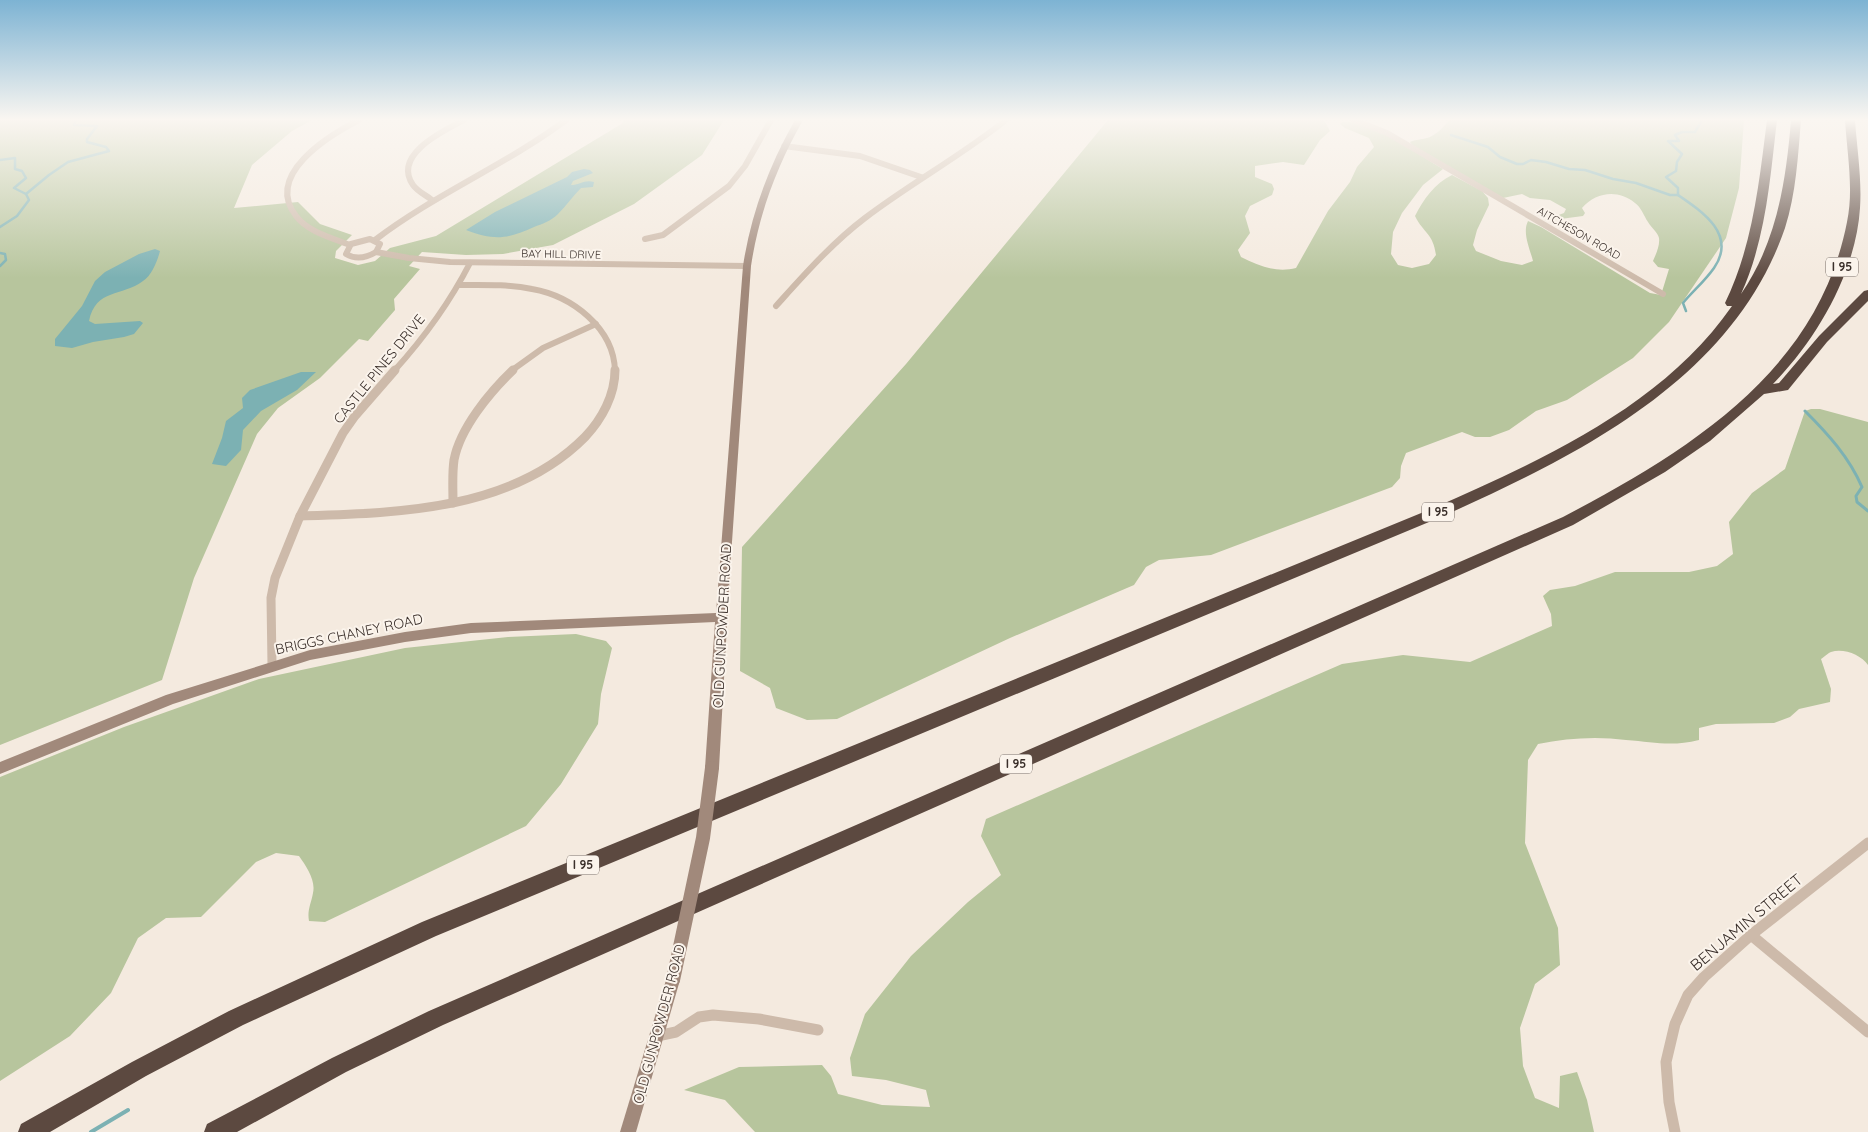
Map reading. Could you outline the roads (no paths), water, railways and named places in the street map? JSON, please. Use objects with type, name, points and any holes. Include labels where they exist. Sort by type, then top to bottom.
[{"type":"highway","points":[[1701,350],[1732,301],[1751,256],[1760,222],[1766,173]]},
{"type":"highway","name":"I 95","points":[[29,1132],[139,1069],[236,1018],[429,928],[1427,517],[1516,478],[1593,436],[1623,416],[1677,373],[1701,350],[1740,304],[1769,254],[1785,205],[1789,173]]},
{"type":"highway","name":"I 95","points":[[216,1132],[254,1110],[436,1018],[1568,521],[1647,479],[1712,434],[1761,390],[1786,363],[1808,333],[1827,302],[1839,275],[1853,221],[1855,196],[1853,173]]},
{"type":"highway","points":[[1761,390],[1783,387],[1823,339],[1868,294]]},
{"type":"main road","name":"OLD GUNPOWDER ROAD","points":[[628,1132],[673,980],[698,866],[712,768],[747,266],[752,234],[761,202],[773,173]]},
{"type":"main road","name":"BRIGGS CHANEY ROAD","points":[[0,768],[170,699],[310,655],[462,629],[531,624],[722,617]]},
{"type":"street","points":[[294,173],[289,185],[289,202],[300,219],[314,230],[350,245],[365,240],[374,240],[380,244],[376,252],[362,258],[352,258],[346,254],[350,245]]},
{"type":"street","points":[[409,173],[413,186],[432,200]]},
{"type":"street","points":[[374,240],[432,200],[482,173]]},
{"type":"street","points":[[645,239],[663,234],[729,186],[740,173]]},
{"type":"street","points":[[909,173],[921,177]]},
{"type":"street","points":[[776,306],[803,276],[864,219],[928,173]]},
{"type":"street","name":"AITCHESON ROAD","points":[[1455,173],[1663,294]]},
{"type":"street","name":"BAY HILL DRIVE","points":[[376,252],[418,259],[470,263],[747,266]]},
{"type":"street","name":"CASTLE PINES DRIVE","points":[[272,666],[271,598],[275,578],[300,516],[343,433],[355,416],[413,350],[458,285],[470,263]]},
{"type":"street","points":[[300,516],[406,511],[481,497],[561,460],[583,441],[602,417],[611,395],[616,361],[610,341],[579,308],[554,296],[538,291],[502,286],[458,285]]},
{"type":"street","points":[[453,503],[453,470],[460,441],[484,401],[501,380],[535,352],[596,324]]},
{"type":"street","name":"BENJAMIN STREET","points":[[1675,1132],[1669,1102],[1666,1062],[1675,1024],[1688,995],[1704,977],[1751,935],[1868,843]]},
{"type":"street","points":[[1751,935],[1868,1032]]},
{"type":"street","points":[[657,1036],[677,1032],[693,1020],[704,1015],[720,1015],[787,1023],[818,1030]]},
{"type":"water","points":[[571,173],[593,173],[573,181],[571,185],[591,181],[594,182],[593,187],[581,188],[552,219],[516,234],[501,237],[485,236],[466,230],[495,212],[567,177]]},
{"type":"water","points":[[155,249],[160,251],[154,268],[149,275],[135,286],[104,298],[97,303],[92,310],[89,321],[95,324],[140,321],[143,323],[134,334],[72,348],[55,346],[55,339],[82,306],[95,281],[105,272],[139,254]]},
{"type":"water","points":[[301,372],[316,372],[297,390],[261,411],[243,430],[241,450],[226,466],[212,464],[226,421],[243,408],[242,398],[250,390]]},
{"type":"waterway","points":[[23,173],[26,178],[14,188],[26,194]]},
{"type":"waterway","points":[[26,194],[52,173]]},
{"type":"waterway","points":[[1594,173],[1613,179],[1636,183],[1670,195],[1678,195]]},
{"type":"waterway","points":[[1673,173],[1666,177],[1678,188],[1678,195]]},
{"type":"waterway","points":[[0,227],[17,216],[29,200],[26,194]]},
{"type":"waterway","points":[[1678,195],[1714,225],[1722,245],[1720,256],[1714,268],[1683,303],[1686,311]]},
{"type":"waterway","points":[[0,253],[5,254],[6,260],[0,266]]},
{"type":"waterway","points":[[1805,411],[1830,437],[1851,466],[1862,487],[1856,496],[1857,502],[1868,511]]},
{"type":"waterway","points":[[91,1132],[128,1110]]}]
